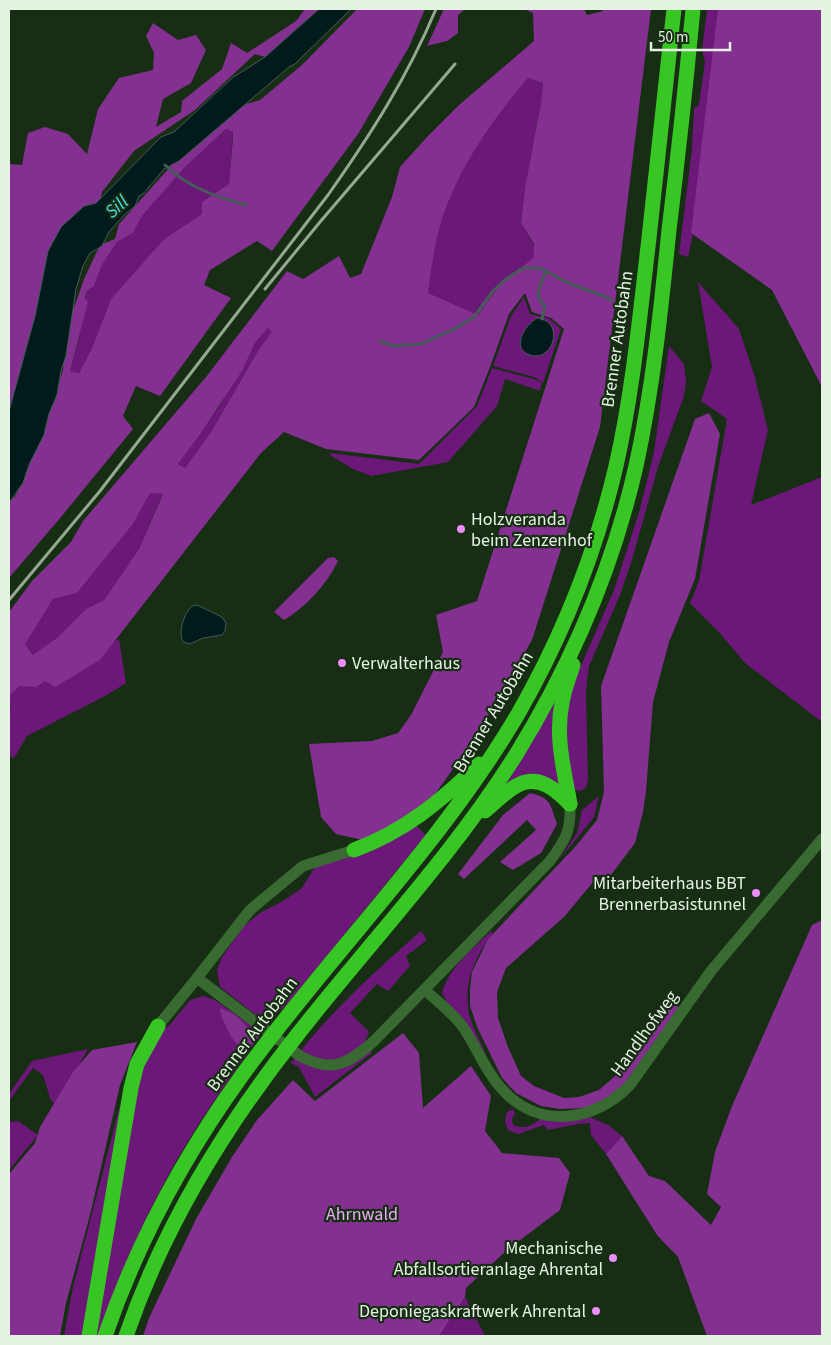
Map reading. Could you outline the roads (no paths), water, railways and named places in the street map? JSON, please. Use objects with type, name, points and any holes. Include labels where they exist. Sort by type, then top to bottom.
[{"type":"highway","name":"Brenner Autobahn","points":[[106,1336],[137,1256],[162,1203],[211,1121],[262,1048],[427,846],[470,789],[518,713],[547,660],[567,616],[596,538],[616,463],[633,372],[642,306],[674,9]]},
{"type":"highway","name":"Brenner Autobahn","points":[[126,1336],[152,1269],[197,1179],[240,1111],[298,1033],[414,894],[466,827],[515,755],[546,702],[593,603],[616,538],[636,466],[655,357],[693,9]]},
{"type":"highway","points":[[570,804],[560,751],[560,713],[593,603]]},
{"type":"highway","points":[[354,850],[373,843],[430,809],[501,742]]},
{"type":"highway","points":[[466,827],[501,796],[527,781],[538,781],[549,785],[558,791],[570,804]]},
{"type":"highway","points":[[89,1336],[131,1088],[138,1064],[158,1026]]},
{"type":"street","points":[[197,978],[300,1056],[322,1065],[342,1064],[358,1055],[374,1041],[550,861],[565,841],[571,823],[570,804]]},
{"type":"street","name":"Handlhofweg","points":[[425,990],[462,1026],[496,1082],[512,1098],[532,1110],[552,1116],[578,1116],[593,1112],[614,1099],[630,1085],[703,980],[822,839]]},
{"type":"street","points":[[158,1026],[250,910],[303,866],[354,850]]},
{"type":"water","name":"Sill","points":[[319,9],[351,9],[295,64],[289,67],[179,161],[164,169],[144,193],[139,196],[135,206],[109,232],[102,246],[90,253],[83,266],[76,289],[66,356],[57,395],[49,414],[44,435],[29,465],[23,483],[9,503],[9,411],[35,316],[48,251],[61,227],[84,206],[96,203],[161,137],[174,132],[232,78],[265,57]]},
{"type":"water","points":[[537,318],[546,321],[554,333],[550,348],[538,356],[524,352],[520,342],[524,331]]},
{"type":"water","points":[[197,605],[222,617],[226,623],[225,631],[222,635],[203,638],[190,644],[183,642],[181,633],[184,618],[189,609]]},
{"type":"waterway","points":[[165,165],[183,179],[213,195],[246,205]]},
{"type":"waterway","points":[[380,341],[393,346],[421,344],[456,328],[474,317],[493,291],[506,279],[523,268],[540,268],[566,282],[612,301]]},
{"type":"waterway","points":[[542,319],[545,306],[538,294],[546,271]]},
{"type":"railway","points":[[9,600],[100,491],[328,195],[387,105],[413,59],[436,9]]},
{"type":"railway","points":[[265,289],[455,64]]},
{"type":"place","name":"Holzveranda beim Zenzenhof","points":[[461,529]]},
{"type":"place","name":"Verwalterhaus","points":[[342,663]]},
{"type":"place","name":"Mitarbeiterhaus BBT Brennerbasistunnel","points":[[756,893]]},
{"type":"place","name":"Mechanische Abfallsortieranlage Ahrental","points":[[613,1258]]},
{"type":"place","name":"Deponiegaskraftwerk Ahrental","points":[[596,1311]]},
{"type":"park label","name":"Ahrnwald","points":[[362,1214]]}]
